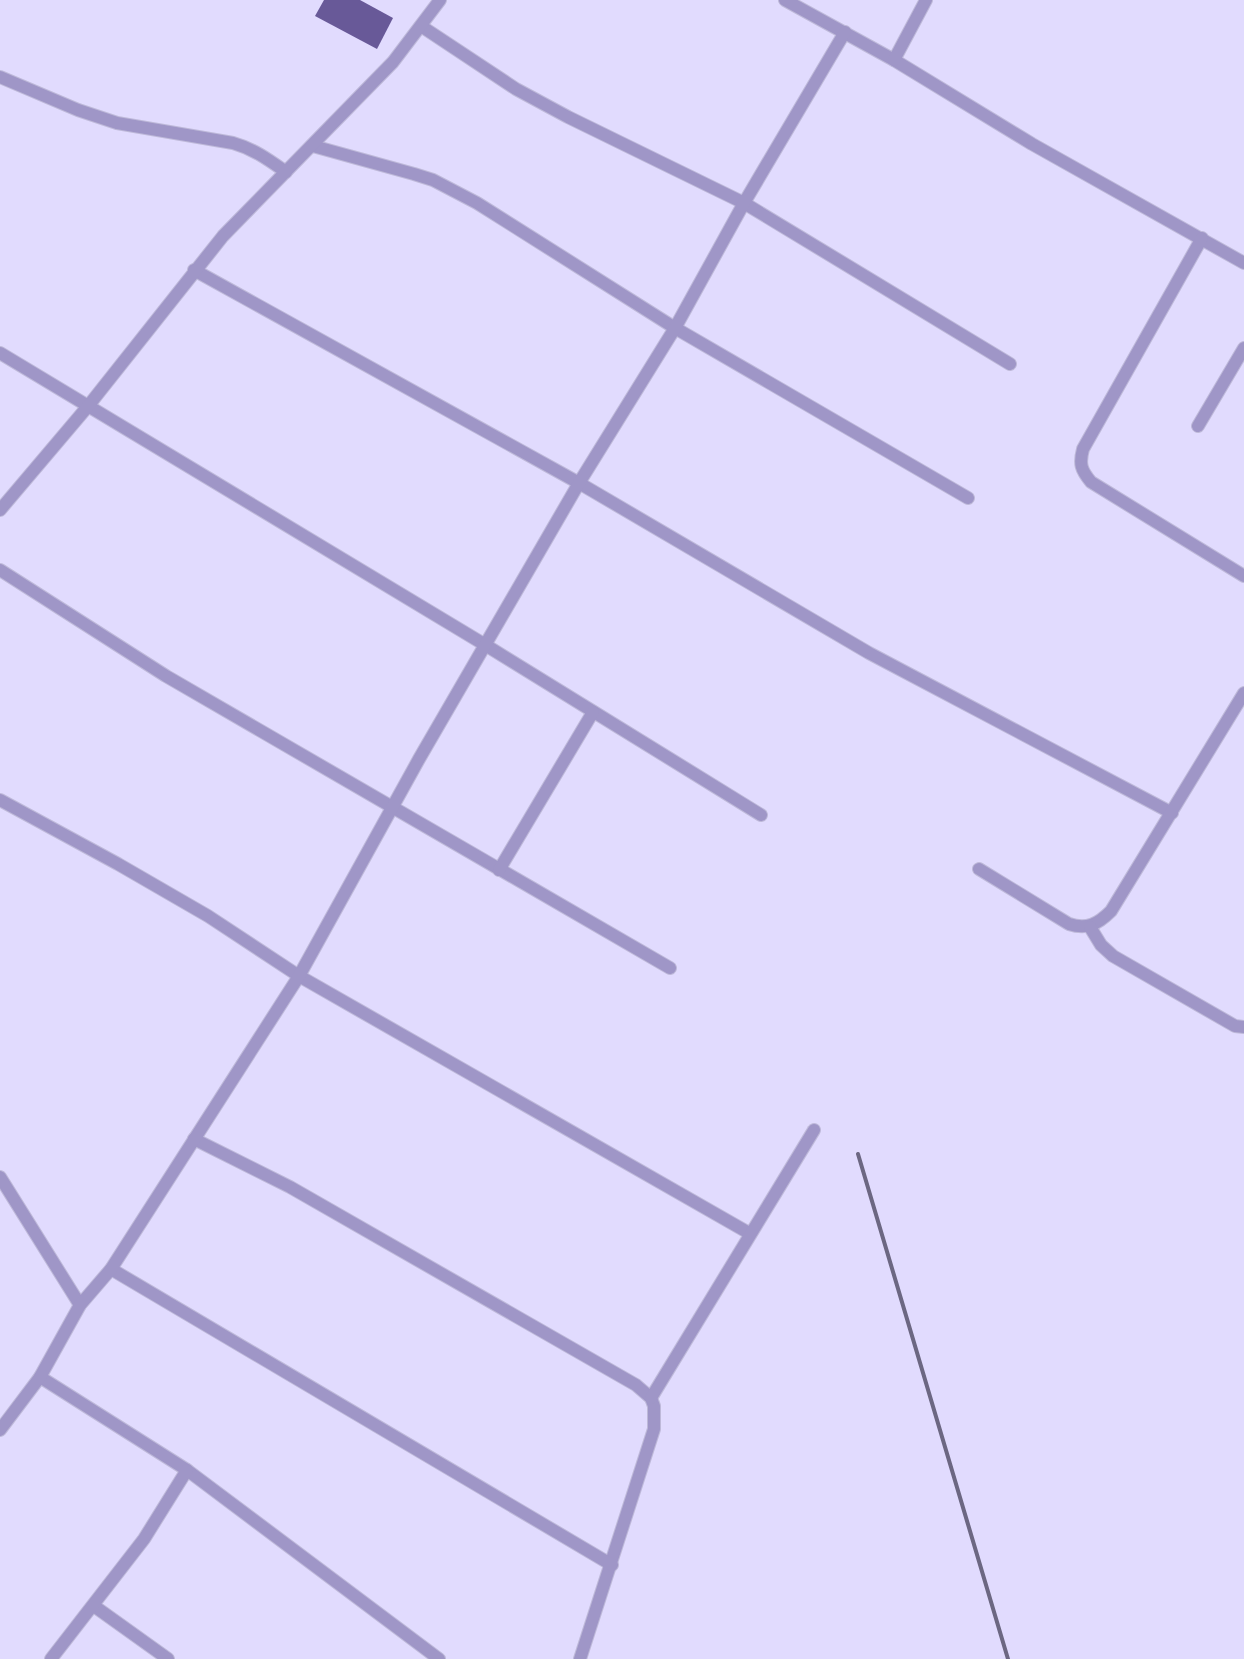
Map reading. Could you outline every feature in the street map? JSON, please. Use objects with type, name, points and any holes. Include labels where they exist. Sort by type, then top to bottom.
[{"type":"street","points":[[0,510],[89,405],[194,270],[223,236],[393,62],[440,0]]},
{"type":"street","points":[[785,0],[894,60],[1032,144],[1244,263]]},
{"type":"street","points":[[894,60],[926,0]]},
{"type":"street","points":[[421,26],[516,88],[568,117],[744,203],[1010,364]]},
{"type":"street","points":[[0,1430],[40,1377],[80,1305],[111,1268],[299,976],[391,808],[487,646],[579,483],[675,328],[744,203],[845,32]]},
{"type":"street","points":[[0,76],[78,110],[117,123],[233,142],[259,153],[286,172]]},
{"type":"street","points":[[313,146],[433,180],[477,203],[675,328],[968,498]]},
{"type":"street","points":[[1202,238],[1083,449],[1080,461],[1081,471],[1091,482],[1244,576]]},
{"type":"street","points":[[194,270],[579,483],[869,653],[1172,813]]},
{"type":"street","points":[[1198,426],[1244,348]]},
{"type":"street","points":[[0,352],[487,646],[761,815]]},
{"type":"street","points":[[0,570],[166,676],[670,968]]},
{"type":"street","points":[[979,869],[1069,924],[1080,928],[1090,927],[1111,911],[1244,693]]},
{"type":"street","points":[[499,870],[593,712]]},
{"type":"street","points":[[0,800],[118,864],[208,916],[299,976],[749,1233]]},
{"type":"street","points":[[1090,927],[1101,945],[1113,956],[1235,1026],[1244,1027]]},
{"type":"street","points":[[651,1398],[749,1233],[814,1130]]},
{"type":"street","points":[[194,1139],[290,1187],[439,1271],[636,1384],[651,1398],[654,1406],[654,1429],[612,1565],[580,1659]]},
{"type":"street","points":[[0,1177],[80,1305]]},
{"type":"street","points":[[111,1268],[612,1565]]},
{"type":"street","points":[[40,1377],[187,1470],[439,1659]]},
{"type":"street","points":[[51,1659],[94,1606],[144,1539],[187,1470]]},
{"type":"street","points":[[94,1606],[168,1659]]},
{"type":"building","points":[[324,0],[360,0],[393,18],[377,49],[315,16]]},
{"type":"railway","points":[[858,1154],[1008,1659]]}]
